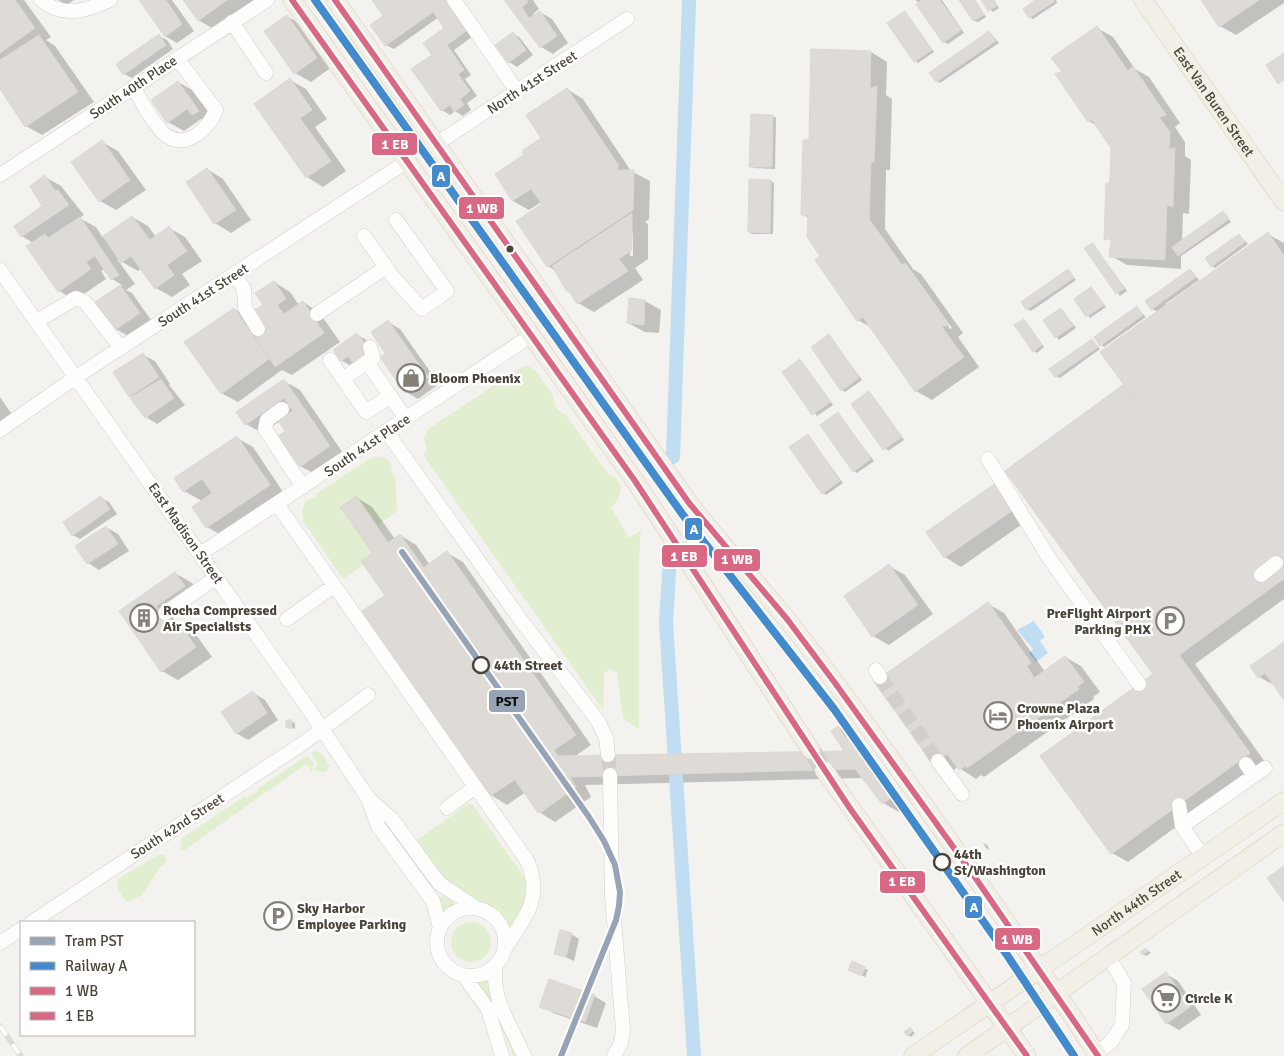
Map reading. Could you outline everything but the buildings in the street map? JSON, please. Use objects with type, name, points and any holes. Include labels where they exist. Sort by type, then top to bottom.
[{"type":"main road","points":[[292,0],[635,481],[699,576],[811,750]]},
{"type":"main road","points":[[335,0],[700,517],[805,642],[932,814],[1097,1055]]},
{"type":"main road","name":"East Van Buren Street","points":[[1143,0],[1284,202]]},
{"type":"main road","points":[[824,770],[1027,1056]]},
{"type":"main road","name":"North 44th Street","points":[[913,1056],[1284,801]]},
{"type":"main road","name":"North 44th Street","points":[[967,1056],[1284,833]]},
{"type":"street","points":[[40,0],[53,8],[76,12],[93,8],[110,0]]},
{"type":"street","name":"South 40th Place","points":[[0,175],[267,0]]},
{"type":"street","points":[[454,0],[517,91]]},
{"type":"street","name":"North 41st Street","points":[[436,144],[627,19]]},
{"type":"street","points":[[232,22],[266,73]]},
{"type":"street","points":[[133,87],[161,130],[168,137],[182,140],[191,138],[211,121],[216,110],[177,58]]},
{"type":"street","name":"South 41st Street","points":[[0,430],[76,377],[406,162]]},
{"type":"street","points":[[364,236],[386,267],[422,309],[447,290],[396,220]]},
{"type":"street","points":[[318,314],[386,267]]},
{"type":"street","name":"East Madison Street","points":[[0,270],[217,577],[368,798],[392,820],[439,883],[476,908]]},
{"type":"street","points":[[235,274],[244,289],[245,308],[258,329]]},
{"type":"street","points":[[37,321],[76,298],[85,302],[121,348]]},
{"type":"street","name":"South 41st Place","points":[[200,554],[532,335]]},
{"type":"street","points":[[343,379],[373,358],[370,347]]},
{"type":"street","points":[[330,360],[366,412],[390,396]]},
{"type":"street","points":[[367,362],[406,419]]},
{"type":"street","points":[[282,409],[267,420],[265,429],[303,487]]},
{"type":"street","points":[[386,431],[520,619],[598,721],[606,738],[608,755]]},
{"type":"street","points":[[988,459],[1049,558],[1139,684]]},
{"type":"street","points":[[277,504],[528,862],[534,879],[535,893],[530,906],[496,965],[487,972],[476,976],[464,976],[448,968],[441,959],[437,939],[440,928],[454,912],[465,908],[476,908],[493,916],[499,923],[505,941],[504,950]]},
{"type":"street","points":[[1261,574],[1276,563]]},
{"type":"street","points":[[165,613],[217,577]]},
{"type":"street","points":[[287,619],[334,586]]},
{"type":"street","name":"South 42nd Street","points":[[34,921],[302,744],[368,695]]},
{"type":"street","points":[[938,761],[962,794]]},
{"type":"street","points":[[1182,826],[1255,769]]},
{"type":"street","points":[[610,776],[612,896],[623,1030],[614,1056]]},
{"type":"street","points":[[447,808],[475,787]]},
{"type":"street","name":"East Madison Street","points":[[368,798],[378,826],[433,901],[440,928]]},
{"type":"street","points":[[1179,805],[1182,826],[1203,856]]},
{"type":"street","points":[[0,943],[20,930]]},
{"type":"street","points":[[1097,1055],[1111,1042],[1122,1025],[1124,982],[1108,956]]},
{"type":"street","points":[[496,965],[495,988],[499,1003],[524,1056]]},
{"type":"street","points":[[464,976],[488,1009],[502,1056]]},
{"type":"green space","points":[[528,366],[535,370],[553,395],[554,405],[566,415],[608,474],[617,480],[621,487],[618,500],[611,507],[629,538],[641,530],[639,557],[639,730],[623,718],[617,673],[610,669],[604,674],[603,710],[423,455],[427,450],[424,438],[428,429],[522,367]]},
{"type":"green space","points":[[382,456],[392,464],[391,471],[395,477],[397,511],[378,525],[356,495],[339,506],[372,553],[361,561],[363,565],[343,579],[303,521],[302,509],[306,501],[317,496],[316,494],[371,458]]},
{"type":"green space","points":[[316,751],[321,753],[330,766],[325,772],[315,771],[317,763],[311,753]]},
{"type":"green space","points":[[308,755],[314,764],[312,771],[306,764],[183,851],[180,849],[182,838],[245,796],[247,798],[258,791],[257,789]]},
{"type":"green space","points":[[468,804],[473,805],[527,881],[523,907],[508,930],[498,912],[459,893],[438,876],[413,843]]},
{"type":"green space","points":[[158,855],[164,855],[167,862],[161,866],[142,895],[127,902],[118,889],[118,879]]},
{"type":"green space","points":[[444,895],[455,904],[443,912],[438,900]]},
{"type":"green space","points":[[471,922],[485,928],[491,942],[485,956],[471,962],[457,956],[451,942],[457,928]]},
{"type":"green space","points":[[488,978],[516,1056],[513,1056],[499,1020],[476,982]]},
{"type":"water","points":[[1034,621],[1045,637],[1040,641],[1048,653],[1036,662],[1029,653],[1033,649],[1017,630]]},
{"type":"waterway","points":[[673,457],[689,0]]},
{"type":"waterway","points":[[670,557],[666,622],[694,1056]]},
{"type":"tunnel","points":[[880,677],[938,761]]},
{"type":"tunnel","points":[[811,750],[824,770]]},
{"type":"tunnel","points":[[608,755],[610,775]]},
{"type":"railway","points":[[0,1026],[21,1056]]},
{"type":"tram line","name":"PST","points":[[402,552],[589,817],[604,841],[615,865],[620,892],[616,920],[561,1056]]},
{"type":"rail line","name":"A","points":[[315,0],[683,515],[834,709],[1007,955],[1074,1056]]},
{"type":"transit line","points":[[292,0],[635,481],[849,807],[1027,1056]]},
{"type":"transit line","points":[[335,0],[689,503],[787,619],[835,683],[972,873],[1098,1056]]},
{"type":"place","name":"Bloom Phoenix","points":[[411,378]]},
{"type":"place","name":"Rocha Compressed Air Specialists","points":[[144,618]]},
{"type":"place","name":"PreFlight Airport Parking PHX","points":[[1170,621]]},
{"type":"place","name":"44th Street","points":[[481,665]]},
{"type":"place","name":"Crowne Plaza Phoenix Airport","points":[[998,716]]},
{"type":"place","name":"44th St/Washington","points":[[942,862]]},
{"type":"place","name":"Sky Harbor Employee Parking","points":[[278,916]]},
{"type":"place","name":"Circle K","points":[[1166,998]]}]
